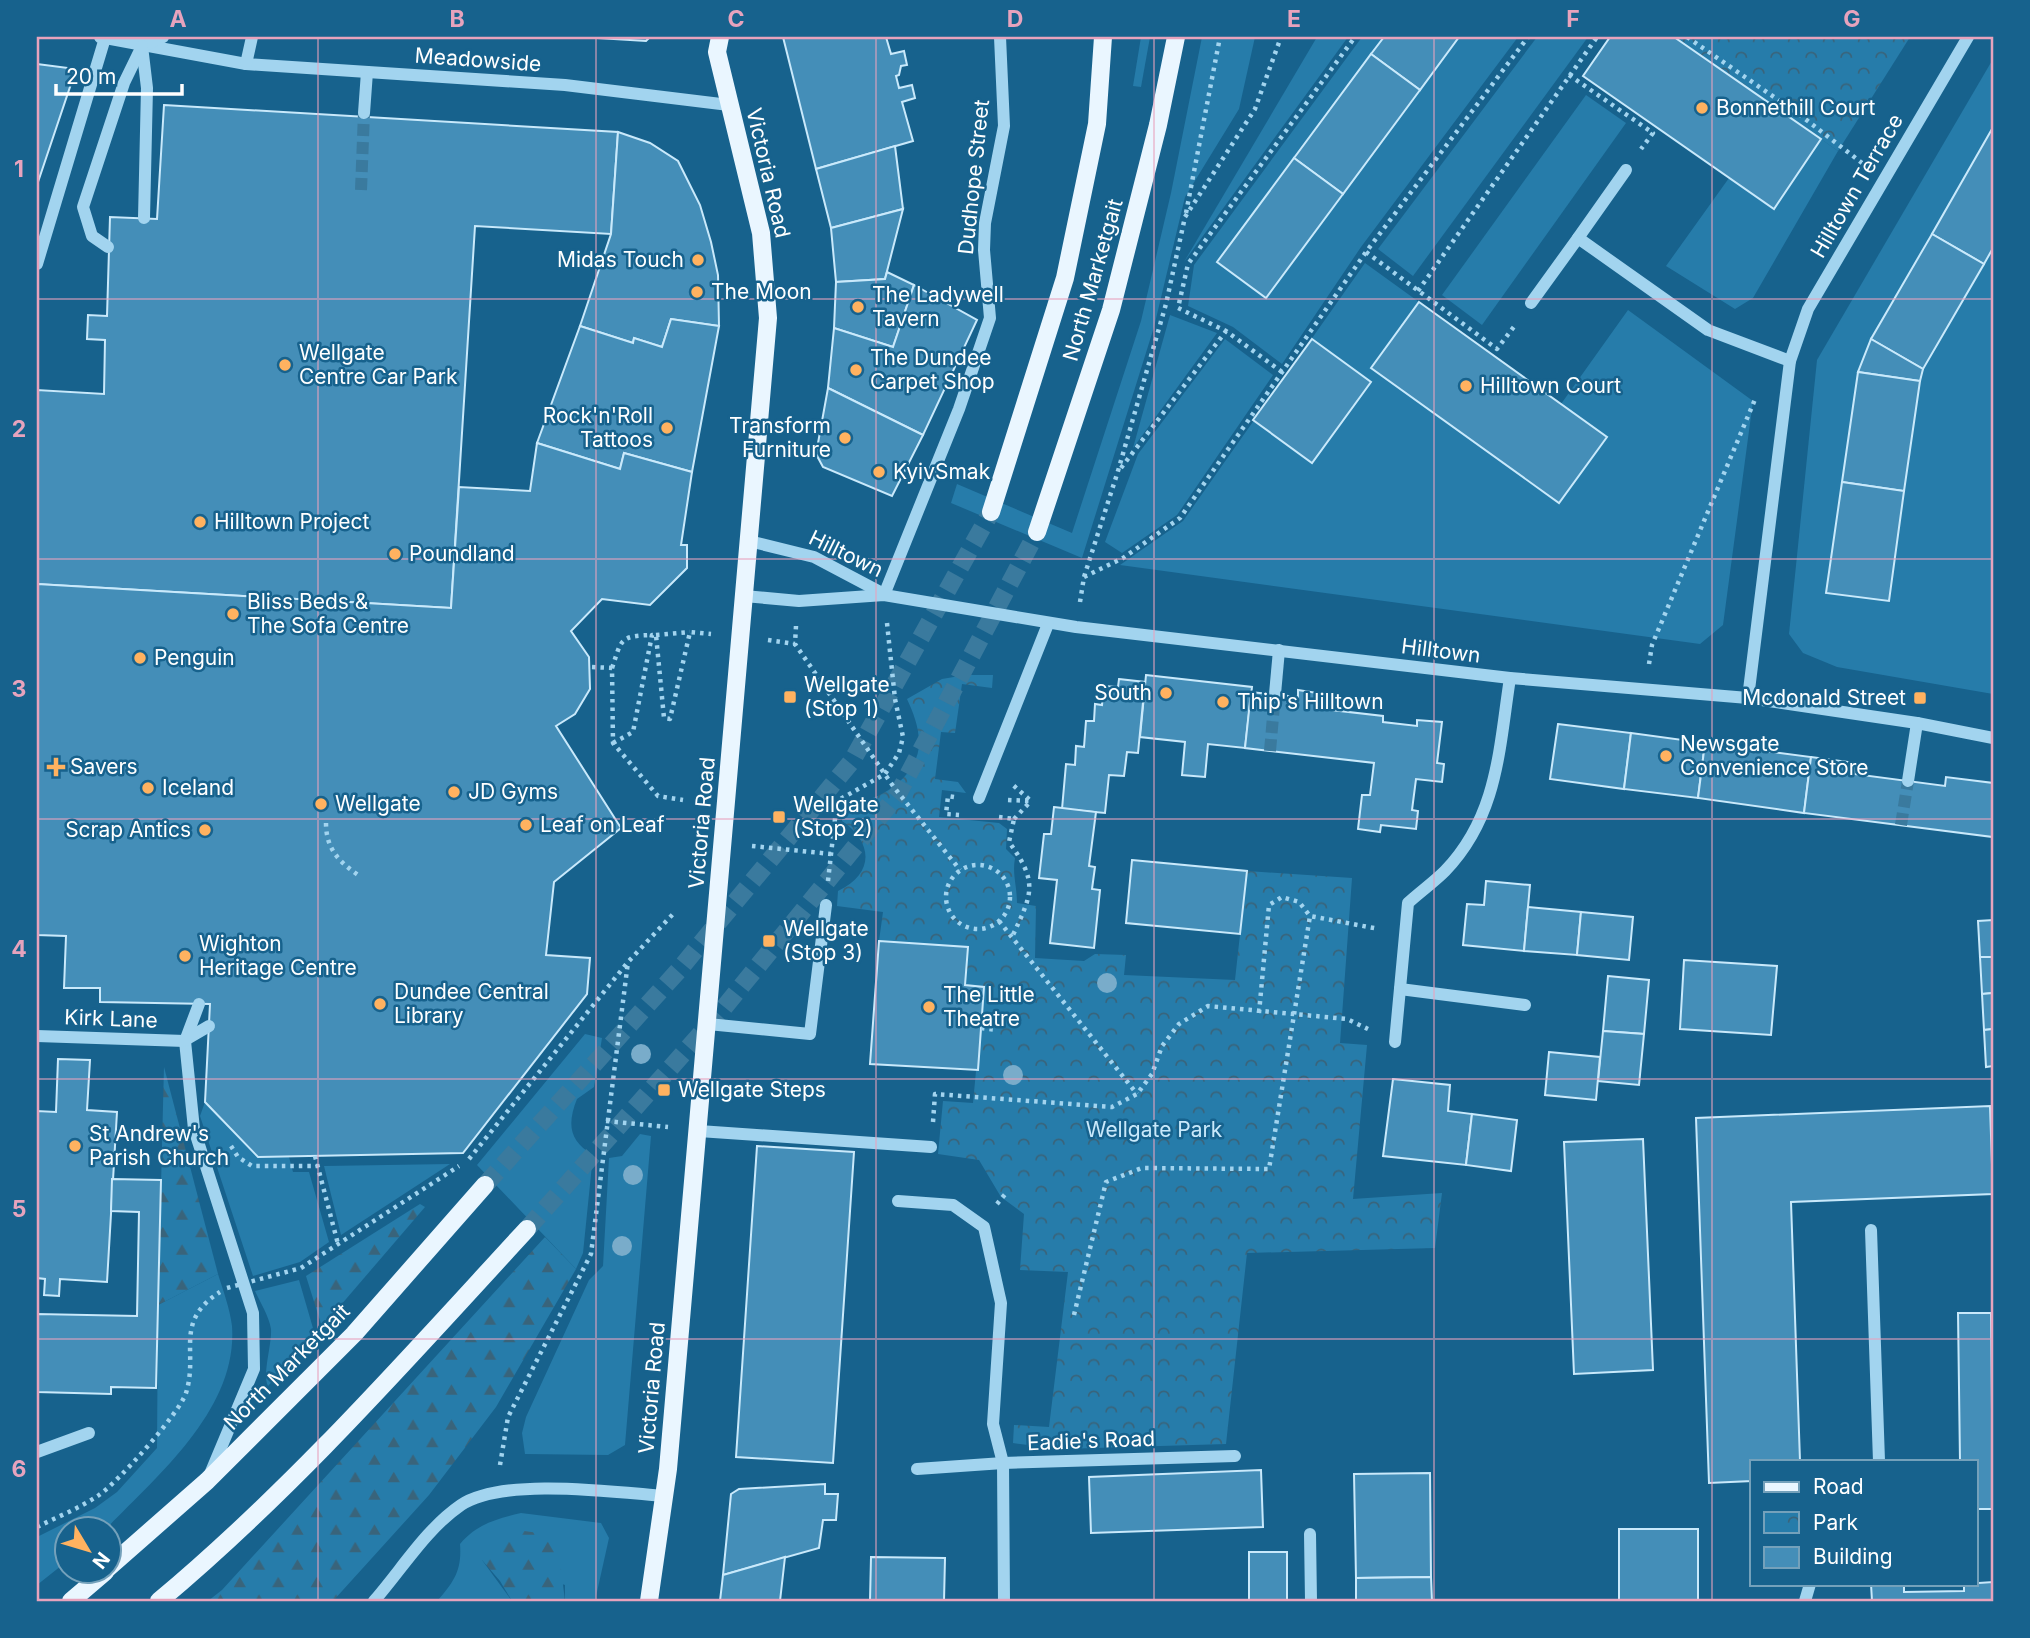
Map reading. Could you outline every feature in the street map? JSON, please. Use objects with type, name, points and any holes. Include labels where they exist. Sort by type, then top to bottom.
[{"type":"main road","name":"Victoria Road","points":[[649,1601],[664,1496],[699,1130],[768,318],[761,233],[729,106],[718,44],[707,37]]},
{"type":"main road","name":"North Marketgait","points":[[991,512],[1065,278],[1097,124],[1103,37]]},
{"type":"main road","name":"North Marketgait","points":[[1037,532],[1111,310],[1158,125],[1176,37]]},
{"type":"main road","name":"North Marketgait","points":[[122,1557],[207,1481],[354,1334],[485,1185]]},
{"type":"main road","points":[[159,1601],[221,1550],[336,1434],[527,1229]]},
{"type":"main road","name":"North Marketgait","points":[[71,1601],[88,1586]]},
{"type":"street","points":[[37,264],[102,37]]},
{"type":"street","name":"Meadowside","points":[[102,37],[246,64],[565,85],[729,106]]},
{"type":"street","points":[[108,247],[92,236],[83,208],[124,83],[142,46],[163,37]]},
{"type":"street","points":[[246,64],[252,37]]},
{"type":"street","name":"Dudhope Street","points":[[884,594],[960,409],[989,318],[984,250],[985,223],[1003,126],[1000,37]]},
{"type":"street","name":"Hilltown Terrace","points":[[1748,698],[1790,361],[1808,309],[1968,37]]},
{"type":"street","points":[[142,46],[147,89],[144,218]]},
{"type":"street","points":[[365,113],[367,72]]},
{"type":"street","points":[[1531,303],[1626,170]]},
{"type":"street","points":[[1578,238],[1708,330],[1790,361]]},
{"type":"street","name":"Hilltown","points":[[749,541],[814,557],[884,594]]},
{"type":"street","name":"Hilltown","points":[[744,596],[799,601],[884,594],[1048,624],[1510,678],[1748,698],[1917,723],[1993,738]]},
{"type":"street","points":[[979,798],[1048,624]]},
{"type":"street","points":[[1275,694],[1279,650]]},
{"type":"street","points":[[1395,1042],[1408,903],[1446,870],[1477,830],[1494,787],[1510,678]]},
{"type":"street","points":[[1908,781],[1917,723]]},
{"type":"street","points":[[708,1024],[810,1034],[826,905]]},
{"type":"street","points":[[1400,989],[1525,1005]]},
{"type":"street","points":[[199,1004],[184,1041],[193,1121],[253,1313],[254,1369],[207,1481]]},
{"type":"street","points":[[184,1041],[209,1026]]},
{"type":"street","name":"Kirk Lane","points":[[37,1036],[184,1041]]},
{"type":"street","points":[[699,1130],[931,1147]]},
{"type":"street","points":[[898,1201],[953,1205],[984,1227],[1001,1303],[993,1424],[1003,1463],[917,1469]]},
{"type":"street","points":[[1871,1230],[1879,1460]]},
{"type":"street","points":[[37,1451],[89,1433]]},
{"type":"street","name":"Eadie's Road","points":[[1004,1601],[1003,1463],[1235,1456]]},
{"type":"street","points":[[374,1601],[433,1530],[463,1504],[494,1493],[564,1488],[664,1496]]},
{"type":"street","points":[[1310,1534],[1311,1601]]},
{"type":"path","points":[[1076,627],[1084,578],[1166,304],[1220,37]]},
{"type":"path","points":[[1185,217],[1255,109],[1282,37]]},
{"type":"path","points":[[1282,372],[1226,331],[1178,309],[1188,264],[1355,37]]},
{"type":"path","points":[[1084,578],[1123,558],[1180,518],[1366,251],[1528,37]]},
{"type":"path","points":[[1418,291],[1597,37]]},
{"type":"path","points":[[1687,37],[1800,114],[1836,145]]},
{"type":"path","points":[[1569,75],[1653,133]]},
{"type":"path","points":[[1366,251],[1497,349],[1531,303]]},
{"type":"path","points":[[1118,471],[1226,331]]},
{"type":"path","points":[[1644,690],[1652,645],[1753,401],[1790,361]]},
{"type":"path","points":[[828,885],[837,801],[885,774],[899,753],[903,737],[895,699],[884,594]]},
{"type":"path","points":[[799,601],[795,644],[885,774],[960,870]]},
{"type":"path","points":[[683,800],[658,796],[614,743],[612,668],[622,639],[627,636],[690,632],[740,636]]},
{"type":"path","points":[[654,635],[664,719],[670,719],[690,632]]},
{"type":"path","points":[[614,743],[633,732],[654,635]]},
{"type":"path","points":[[592,667],[612,668]]},
{"type":"path","points":[[991,766],[1031,801]]},
{"type":"path","points":[[973,816],[946,814],[947,796],[1031,801]]},
{"type":"path","points":[[1012,937],[1030,900],[1032,882],[1025,863],[1009,842],[1014,818],[1031,801]]},
{"type":"path","points":[[987,817],[1014,818]]},
{"type":"path","points":[[326,822],[326,838],[331,849],[342,864],[358,875]]},
{"type":"path","points":[[722,844],[831,854]]},
{"type":"path","points":[[981,866],[992,868],[1007,882],[1010,903],[999,921],[981,929],[970,928],[953,917],[946,897],[953,878],[960,870],[981,866]]},
{"type":"path","points":[[1259,1013],[1269,905],[1282,897],[1299,902],[1310,916],[1352,924]]},
{"type":"path","points":[[37,1527],[100,1494],[172,1418],[186,1393],[191,1325],[202,1304],[227,1288],[301,1268],[468,1159],[628,961],[673,914]]},
{"type":"path","points":[[1074,1315],[1106,1182],[1142,1168],[1269,1169],[1310,916]]},
{"type":"path","points":[[999,921],[1136,1094]]},
{"type":"path","points":[[494,1493],[509,1417],[591,1254],[628,961]]},
{"type":"path","points":[[935,1094],[1112,1107],[1136,1094],[1152,1074],[1162,1046],[1179,1024],[1208,1006],[1259,1013],[1347,1019]]},
{"type":"path","points":[[981,1028],[996,1030]]},
{"type":"path","points":[[193,1121],[206,1119],[229,1142],[239,1157],[252,1166],[318,1166]]},
{"type":"path","points":[[606,1121],[699,1130]]},
{"type":"path","points":[[315,1156],[338,1244]]},
{"type":"green space","points":[[1141,37],[1150,37],[1141,87],[1133,86]]},
{"type":"green space","points":[[1202,37],[1255,37],[1239,109],[1185,197],[1154,327],[1082,558],[951,503],[957,484],[1072,533],[1141,321],[1171,193]]},
{"type":"green space","points":[[1317,37],[1348,37],[1184,262]]},
{"type":"green space","points":[[1362,37],[1518,37],[1361,247],[1282,364],[1233,327],[1188,306],[1194,265]]},
{"type":"green space","points":[[1537,37],[1588,37],[1413,276],[1378,249]]},
{"type":"green space","points":[[1674,37],[1910,37],[1838,151]]},
{"type":"green space","points":[[1993,59],[1993,694],[1837,667],[1803,653],[1789,634],[1817,360]]},
{"type":"green space","points":[[1586,95],[1626,123],[1482,325],[1442,295]]},
{"type":"green space","points":[[1821,139],[1838,151],[1753,298],[1735,309],[1666,266],[1729,178],[1774,208]]},
{"type":"green space","points":[[1365,263],[1419,302],[1372,368],[1559,503],[1607,438],[1561,404],[1628,310],[1753,401],[1723,625],[1700,644],[1120,565],[1183,521]]},
{"type":"green space","points":[[1170,315],[1217,333],[1133,448]]},
{"type":"green space","points":[[1225,339],[1273,375],[1177,515],[1122,553],[1105,542],[1138,454]]},
{"type":"green space","name":"Wellgate Park","points":[[966,675],[993,675],[992,688],[962,684],[955,733],[941,732],[935,779],[958,782],[966,793],[942,790],[939,817],[999,823],[1007,829],[1006,849],[1015,858],[1017,903],[1036,906],[1035,958],[1084,961],[1095,954],[1126,955],[1124,975],[1235,980],[1247,871],[1352,878],[1340,1043],[1367,1045],[1353,1199],[1442,1193],[1435,1248],[1247,1253],[1226,1444],[1061,1449],[1013,1443],[1014,1425],[1049,1427],[1068,1272],[1020,1270],[1024,1214],[1001,1197],[979,1160],[938,1154],[943,1101],[973,1103],[984,987],[965,985],[967,947],[879,941],[883,912],[837,906],[838,891],[858,876],[866,858],[860,839],[842,821],[845,802],[857,802],[882,794],[904,777],[912,766],[917,755],[919,736],[907,699],[942,679]]},
{"type":"green space","points":[[585,1034],[602,1038],[594,1087],[577,1099],[571,1124],[579,1144],[593,1155],[583,1253],[576,1269],[477,1165]]},
{"type":"green space","points":[[164,1067],[218,1274],[158,1305]]},
{"type":"green space","points":[[205,1102],[258,1157],[289,1157],[293,1172],[309,1172],[329,1242],[300,1262],[253,1276],[200,1116]]},
{"type":"green space","points":[[640,1134],[651,1136],[625,1445],[608,1455],[525,1454],[522,1433],[526,1417],[589,1280],[603,1266],[609,1158],[622,1156]]},
{"type":"green space","points":[[450,1164],[341,1235],[324,1166]]},
{"type":"green space","points":[[420,1204],[425,1207],[322,1327],[306,1276]]},
{"type":"green space","points":[[545,1237],[576,1269],[496,1407],[429,1495],[333,1601],[208,1601],[222,1590]]},
{"type":"green space","points":[[218,1274],[232,1326],[230,1356],[222,1385],[191,1438],[119,1516],[79,1516],[117,1492],[157,1448],[158,1305]]},
{"type":"green space","points":[[299,1280],[315,1335],[268,1386],[266,1374],[271,1329],[255,1291]]},
{"type":"green space","points":[[521,1513],[601,1523],[609,1538],[595,1601],[565,1601],[565,1585],[482,1560],[512,1601],[437,1601],[456,1575],[460,1561],[460,1544],[466,1537],[488,1523]]},
{"type":"green space","points":[[52,1530],[52,1573],[37,1585],[37,1537]]},
{"type":"green space","points":[[524,1531],[546,1534],[559,1553],[565,1601],[512,1601],[500,1581],[482,1560],[491,1541]]},
{"type":"building","points":[[581,37],[650,37],[646,41]]},
{"type":"building","points":[[783,37],[886,37],[891,54],[904,51],[907,65],[901,66],[899,75],[896,76],[899,88],[912,85],[915,98],[902,102],[913,141],[816,169]]},
{"type":"building","points":[[1384,37],[1459,37],[1420,90],[1371,54]]},
{"type":"building","name":"Bonnethill Court","points":[[1610,37],[1674,37],[1821,139],[1774,209],[1583,76]]},
{"type":"building","points":[[1371,54],[1420,90],[1343,194],[1294,158]]},
{"type":"building","points":[[37,64],[76,69],[37,185]]},
{"type":"building","name":"Wellgate Centre Car Park","points":[[164,105],[618,132],[611,234],[475,226],[451,608],[37,584],[37,390],[104,394],[105,340],[87,339],[88,315],[107,316],[110,217],[157,219]]},
{"type":"building","points":[[1992,129],[1993,248],[1984,264],[1932,234]]},
{"type":"building","points":[[618,132],[650,143],[678,161],[700,205],[718,275],[719,326],[671,319],[662,347],[634,338],[633,343],[580,326],[611,234]]},
{"type":"building","points":[[895,146],[903,209],[831,228],[816,169]]},
{"type":"building","points":[[1294,158],[1343,194],[1266,298],[1217,262]]},
{"type":"building","points":[[903,209],[885,279],[836,282],[831,228]]},
{"type":"building","points":[[1932,234],[1984,264],[1923,369],[1871,339]]},
{"type":"building","points":[[887,272],[914,285],[893,347],[834,328],[836,282],[885,279]]},
{"type":"building","points":[[914,285],[977,320],[923,435],[828,388],[834,328],[893,347]]},
{"type":"building","name":"Hilltown Court","points":[[1419,302],[1607,437],[1559,503],[1371,368]]},
{"type":"building","points":[[671,319],[719,326],[692,472],[624,453],[620,469],[537,443],[580,326],[633,343],[634,338],[662,347]]},
{"type":"building","points":[[1312,339],[1371,382],[1312,463],[1253,420]]},
{"type":"building","points":[[1871,339],[1923,369],[1920,381],[1858,372]]},
{"type":"building","points":[[1858,372],[1920,381],[1904,491],[1842,482]]},
{"type":"building","points":[[828,388],[923,435],[892,496],[823,467],[816,454]]},
{"type":"building","name":"Wellgate","points":[[537,443],[620,469],[624,453],[692,472],[681,545],[687,545],[687,568],[650,605],[602,599],[571,631],[589,657],[590,689],[575,714],[556,726],[621,828],[554,882],[546,955],[590,958],[587,994],[463,1153],[258,1157],[205,1102],[210,1004],[100,1002],[100,988],[64,988],[66,936],[37,935],[37,584],[451,608],[459,487],[530,491]]},
{"type":"building","points":[[1842,482],[1904,491],[1889,601],[1826,593]]},
{"type":"building","points":[[1146,675],[1252,687],[1245,748],[1208,744],[1205,777],[1182,775],[1185,742],[1140,737]]},
{"type":"building","points":[[1119,679],[1145,682],[1138,753],[1127,752],[1124,776],[1109,775],[1105,813],[1062,809],[1066,764],[1075,765],[1076,746],[1084,747],[1086,721],[1094,721],[1095,704],[1102,705],[1104,686],[1118,687]]},
{"type":"building","points":[[1298,690],[1324,694],[1323,709],[1383,716],[1383,722],[1417,726],[1417,720],[1442,722],[1437,763],[1444,764],[1442,782],[1416,779],[1412,810],[1418,811],[1416,829],[1381,825],[1380,832],[1358,829],[1362,795],[1370,795],[1374,763],[1245,748],[1251,692],[1298,697]]},
{"type":"building","points":[[1558,724],[1631,733],[1624,789],[1550,779]]},
{"type":"building","points":[[1631,733],[1705,743],[1698,798],[1624,789]]},
{"type":"building","points":[[1705,743],[1811,757],[1804,813],[1698,798]]},
{"type":"building","points":[[1811,757],[1856,763],[1854,774],[1945,786],[1946,777],[1993,783],[1993,837],[1804,813]]},
{"type":"building","points":[[1054,807],[1096,812],[1089,866],[1095,867],[1092,889],[1100,890],[1094,948],[1050,943],[1057,880],[1039,878],[1044,834],[1051,834]]},
{"type":"building","points":[[1132,860],[1247,871],[1240,934],[1126,923]]},
{"type":"building","points":[[1486,881],[1530,885],[1524,951],[1463,945],[1467,904],[1484,905]]},
{"type":"building","points":[[1528,907],[1581,912],[1577,955],[1524,951]]},
{"type":"building","points":[[1581,912],[1633,917],[1629,960],[1577,955]]},
{"type":"building","points":[[1993,920],[1993,957],[1980,957],[1978,921]]},
{"type":"building","name":"The Little Theatre","points":[[879,941],[968,947],[965,985],[984,987],[978,1070],[870,1064]]},
{"type":"building","points":[[1980,957],[1993,957],[1993,993],[1982,994]]},
{"type":"building","points":[[1684,960],[1777,966],[1771,1035],[1680,1029]]},
{"type":"building","points":[[1608,976],[1649,980],[1644,1034],[1603,1031]]},
{"type":"building","points":[[1993,993],[1993,1029],[1984,1030],[1982,994]]},
{"type":"building","points":[[1993,1029],[1993,1066],[1986,1067],[1984,1030]]},
{"type":"building","points":[[1603,1031],[1644,1034],[1639,1085],[1598,1081]]},
{"type":"building","points":[[1549,1052],[1600,1057],[1596,1100],[1545,1095]]},
{"type":"building","name":"St Andrew's Parish Church","points":[[58,1059],[90,1060],[87,1110],[117,1112],[107,1282],[60,1279],[59,1296],[44,1295],[45,1279],[37,1278],[37,1111],[56,1112]]},
{"type":"building","points":[[1393,1079],[1450,1085],[1448,1111],[1472,1114],[1466,1165],[1383,1156]]},
{"type":"building","points":[[1990,1106],[1993,1194],[1791,1202],[1800,1460],[1750,1460],[1750,1481],[1709,1483],[1696,1118]]},
{"type":"building","points":[[1472,1114],[1517,1120],[1511,1171],[1466,1165]]},
{"type":"building","points":[[1643,1139],[1653,1370],[1574,1374],[1564,1142]]},
{"type":"building","points":[[757,1146],[854,1152],[833,1463],[736,1457]]},
{"type":"building","points":[[112,1179],[161,1180],[156,1388],[111,1387],[111,1394],[37,1392],[37,1314],[137,1316],[139,1212],[111,1211]]},
{"type":"building","points":[[1958,1313],[1991,1313],[1993,1509],[1978,1509],[1978,1460],[1960,1460]]},
{"type":"building","points":[[1261,1470],[1263,1527],[1091,1533],[1089,1477]]},
{"type":"building","points":[[1430,1473],[1431,1577],[1356,1578],[1354,1474]]},
{"type":"building","points":[[825,1484],[825,1494],[838,1494],[836,1520],[823,1520],[819,1548],[723,1575],[731,1494],[739,1489]]},
{"type":"building","points":[[1619,1529],[1698,1529],[1698,1601],[1619,1601]]},
{"type":"building","points":[[1249,1552],[1287,1552],[1287,1601],[1224,1601],[1249,1600]]},
{"type":"building","points":[[785,1557],[780,1601],[720,1601],[723,1575]]},
{"type":"building","points":[[871,1557],[945,1558],[944,1601],[870,1601]]},
{"type":"building","points":[[1431,1577],[1432,1601],[1356,1601],[1356,1578]]},
{"type":"building","points":[[1993,1582],[1993,1601],[1872,1601],[1871,1586],[1904,1586],[1904,1592],[1964,1591],[1964,1586],[1978,1586],[1978,1583]]},
{"type":"tunnel","points":[[361,190],[364,113]]},
{"type":"tunnel","points":[[485,1185],[678,971],[852,761],[991,512]]},
{"type":"tunnel","points":[[527,1229],[722,1010],[898,794],[1037,532]]},
{"type":"tunnel","points":[[1270,751],[1275,694]]},
{"type":"tunnel","points":[[1901,825],[1908,781]]},
{"type":"place","name":"Bonnethill Court","points":[[1702,108]]},
{"type":"place","name":"Midas Touch","points":[[698,260]]},
{"type":"place","name":"The Moon","points":[[697,292]]},
{"type":"place","name":"The Ladywell Tavern","points":[[858,307]]},
{"type":"place","name":"Wellgate Centre Car Park","points":[[285,365]]},
{"type":"place","name":"The Dundee Carpet Shop","points":[[856,370]]},
{"type":"place","name":"Hilltown Court","points":[[1466,386]]},
{"type":"place","name":"Rock'n'Roll Tattoos","points":[[667,428]]},
{"type":"place","name":"Transform Furniture","points":[[845,438]]},
{"type":"place","name":"KyivSmak","points":[[879,472]]},
{"type":"place","name":"Hilltown Project","points":[[200,522]]},
{"type":"place","name":"Poundland","points":[[395,554]]},
{"type":"place","name":"Bliss Beds & The Sofa Centre","points":[[233,614]]},
{"type":"place","name":"Penguin","points":[[140,658]]},
{"type":"place","name":"South","points":[[1166,693]]},
{"type":"place","name":"Wellgate (Stop 1)","points":[[790,697]]},
{"type":"place","name":"Mcdonald Street","points":[[1920,698]]},
{"type":"place","name":"Thip's Hilltown","points":[[1223,702]]},
{"type":"place","name":"Newsgate Convenience Store","points":[[1666,756]]},
{"type":"place","name":"Savers","points":[[56,767]]},
{"type":"place","name":"Iceland","points":[[148,788]]},
{"type":"place","name":"JD Gyms","points":[[454,792]]},
{"type":"place","name":"Wellgate","points":[[321,804]]},
{"type":"place","name":"Wellgate (Stop 2)","points":[[779,817]]},
{"type":"place","name":"Leaf on Leaf","points":[[526,825]]},
{"type":"place","name":"Scrap Antics","points":[[205,830]]},
{"type":"place","name":"Wellgate (Stop 3)","points":[[769,941]]},
{"type":"place","name":"Wighton Heritage Centre","points":[[185,956]]},
{"type":"place","name":"Dundee Central Library","points":[[380,1004]]},
{"type":"place","name":"The Little Theatre","points":[[929,1007]]},
{"type":"place","name":"Wellgate Steps","points":[[664,1090]]},
{"type":"place","name":"St Andrew's Parish Church","points":[[75,1146]]}]
